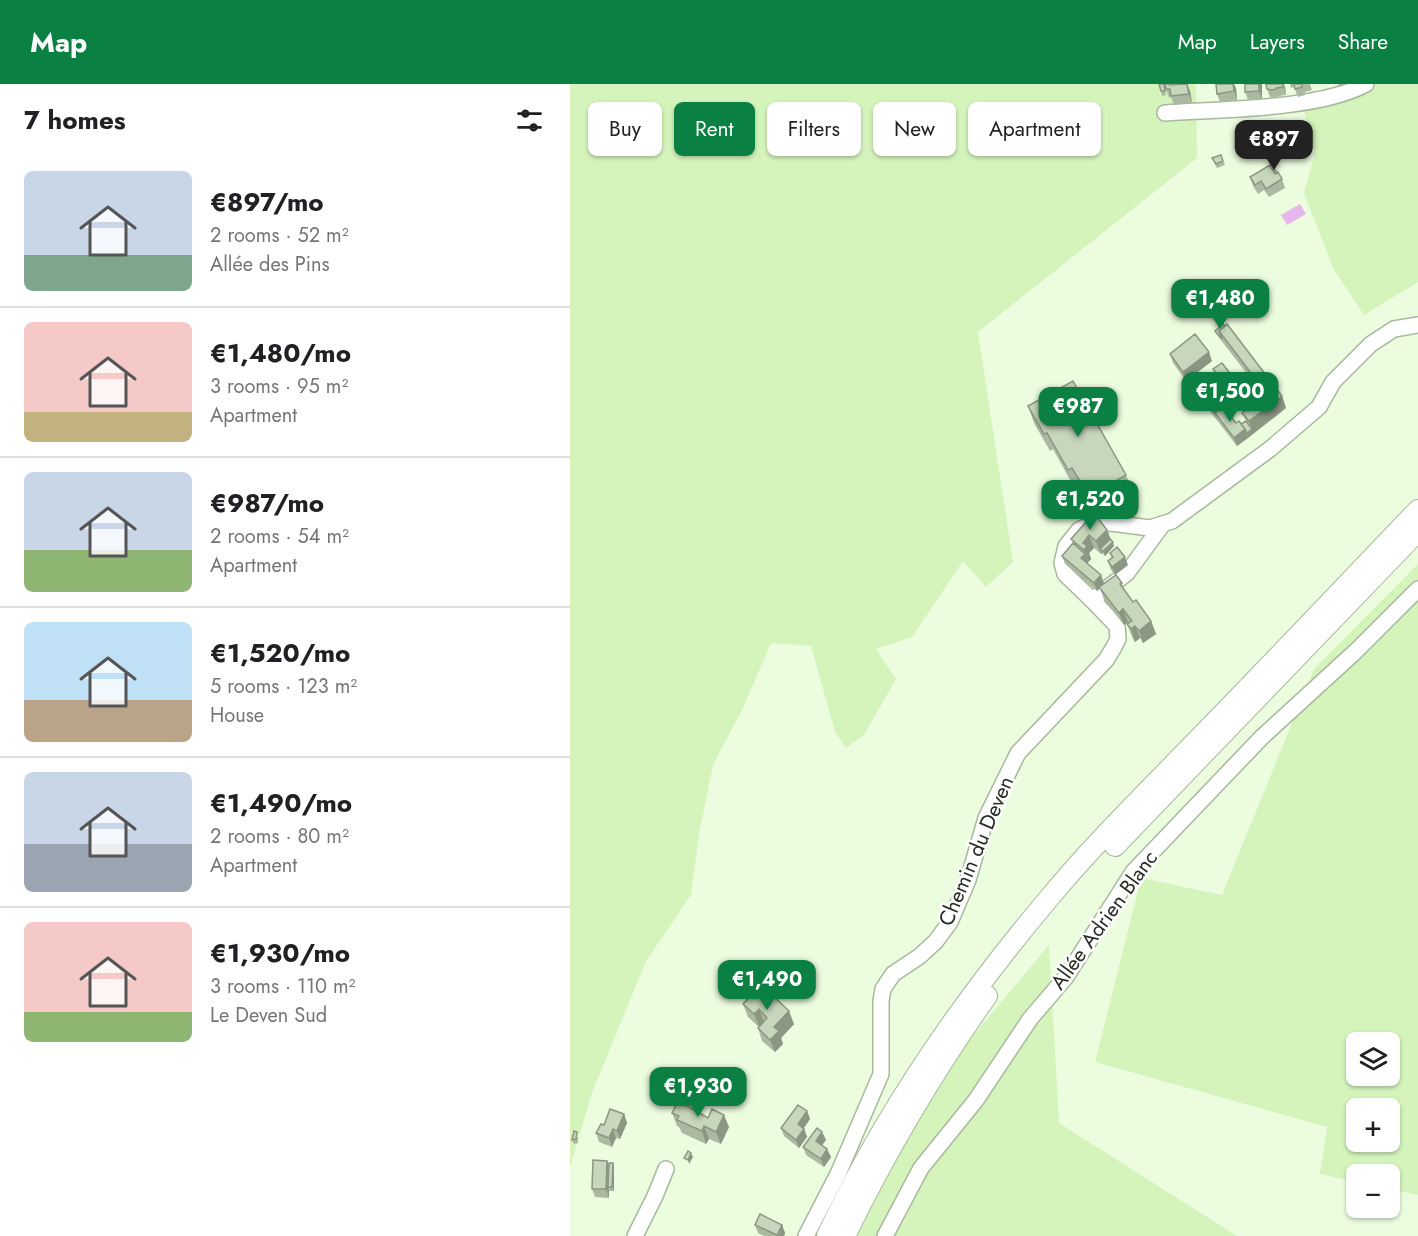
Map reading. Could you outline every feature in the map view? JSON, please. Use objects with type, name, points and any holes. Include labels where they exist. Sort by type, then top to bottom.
[{"type":"main road","points":[[826,1236],[866,1160],[917,1072],[1009,947],[1052,895],[1147,793],[1418,510]]},
{"type":"main road","points":[[845,1236],[894,1141],[932,1078],[1013,961],[1062,903],[1108,854],[1418,531]]},
{"type":"street","points":[[1165,113],[1291,104],[1350,93],[1366,84]]},
{"type":"street","points":[[1163,524],[1127,573],[1092,600],[1065,574],[1062,563],[1066,546],[1079,530],[1092,524],[1111,523],[1150,528],[1172,521],[1270,449],[1319,407],[1333,382],[1371,344],[1394,329],[1418,325]]},
{"type":"street","name":"Allée Adrien Blanc","points":[[885,1236],[921,1168],[976,1100],[1030,1019],[1066,977],[1133,872],[1262,737],[1418,589]]},
{"type":"street","name":"Chemin du Deven","points":[[806,1236],[862,1121],[881,1074],[883,989],[893,974],[928,948],[950,922],[968,880],[986,818],[1018,753],[1106,660],[1118,639],[1117,626],[1092,600]]},
{"type":"street","points":[[635,1236],[666,1169]]},
{"type":"green space","points":[[570,84],[1196,84],[1197,158],[978,332],[1013,562],[986,587],[963,561],[912,637],[876,649],[896,679],[864,735],[846,748],[835,732],[811,646],[771,643],[743,708],[713,765],[699,834],[691,895],[646,961],[593,1090],[570,1167]]},
{"type":"green space","points":[[1375,84],[1418,84],[1418,282],[1364,315],[1333,268],[1304,193],[1315,153],[1303,107],[1354,97]]},
{"type":"green space","points":[[1418,564],[1418,1195],[1400,1191],[1400,1164],[1346,1164],[1346,1180],[1320,1174],[1327,1127],[1095,1062],[1141,878],[1222,895],[1314,669]]},
{"type":"green space","points":[[1049,945],[1059,1123],[1237,1236],[857,1236],[886,1176],[961,1050]]},
{"type":"shaded area","points":[[1300,204],[1306,214],[1287,225],[1281,215]]},
{"type":"building","points":[[1159,84],[1164,84],[1165,91],[1161,91]]},
{"type":"building","points":[[1165,84],[1187,84],[1189,94],[1171,96],[1170,89],[1166,89]]},
{"type":"building","points":[[1216,84],[1233,84],[1234,91],[1217,94]]},
{"type":"building","points":[[1245,84],[1259,84],[1259,91],[1245,92]]},
{"type":"building","points":[[1266,84],[1283,84],[1283,87],[1272,90],[1267,89]]},
{"type":"building","points":[[1294,84],[1302,84],[1302,87],[1295,89]]},
{"type":"building","points":[[1221,155],[1223,161],[1216,164],[1212,158]]},
{"type":"building","points":[[1270,165],[1275,174],[1278,172],[1282,179],[1266,189],[1261,181],[1255,185],[1250,177]]},
{"type":"building","points":[[1223,324],[1225,326],[1219,331],[1222,339],[1215,331]]},
{"type":"building","points":[[1227,324],[1282,396],[1249,421],[1242,413],[1267,394],[1219,331]]},
{"type":"building","points":[[1195,334],[1209,352],[1183,372],[1170,354]]},
{"type":"building","points":[[1222,363],[1254,404],[1245,410],[1213,369]]},
{"type":"building","points":[[1200,377],[1222,405],[1214,412],[1192,383]]},
{"type":"building","points":[[1073,381],[1126,475],[1089,496],[1072,468],[1068,470],[1047,433],[1044,434],[1028,406]]},
{"type":"building","points":[[1223,407],[1236,423],[1239,421],[1245,429],[1234,438],[1215,413]]},
{"type":"building","points":[[1246,421],[1252,429],[1247,433],[1241,424]]},
{"type":"building","points":[[1094,513],[1107,530],[1096,541],[1089,535],[1083,543],[1087,546],[1084,550],[1071,539]]},
{"type":"building","points":[[1110,539],[1113,542],[1103,551],[1100,549]]},
{"type":"building","points":[[1073,543],[1085,554],[1081,558],[1101,575],[1094,583],[1062,556]]},
{"type":"building","points":[[1117,547],[1125,557],[1112,567],[1108,561],[1113,557],[1110,553]]},
{"type":"building","points":[[1116,575],[1133,602],[1136,600],[1151,621],[1139,631],[1135,626],[1131,629],[1127,624],[1132,621],[1123,609],[1119,613],[1099,587]]},
{"type":"building","points":[[765,988],[789,1011],[774,1027],[779,1031],[770,1040],[758,1028],[767,1018],[759,1009],[754,1014],[743,1004],[757,989],[761,994]]},
{"type":"building","points":[[678,1101],[708,1118],[712,1109],[724,1115],[716,1132],[704,1126],[702,1131],[677,1120],[679,1116],[672,1113]]},
{"type":"building","points":[[798,1105],[807,1111],[798,1124],[804,1129],[796,1140],[781,1128]]},
{"type":"building","points":[[610,1109],[624,1114],[617,1131],[613,1129],[609,1138],[596,1133],[601,1124],[604,1125]]},
{"type":"building","points":[[817,1128],[822,1132],[816,1141],[827,1149],[821,1159],[803,1147]]},
{"type":"building","points":[[574,1131],[577,1132],[576,1139],[572,1140]]},
{"type":"building","points":[[688,1151],[691,1153],[688,1160],[684,1158]]},
{"type":"building","points":[[593,1160],[607,1161],[606,1189],[592,1189]]},
{"type":"building","points":[[609,1163],[613,1163],[612,1187],[608,1187]]},
{"type":"building","points":[[760,1214],[782,1225],[777,1235],[755,1225]]}]
